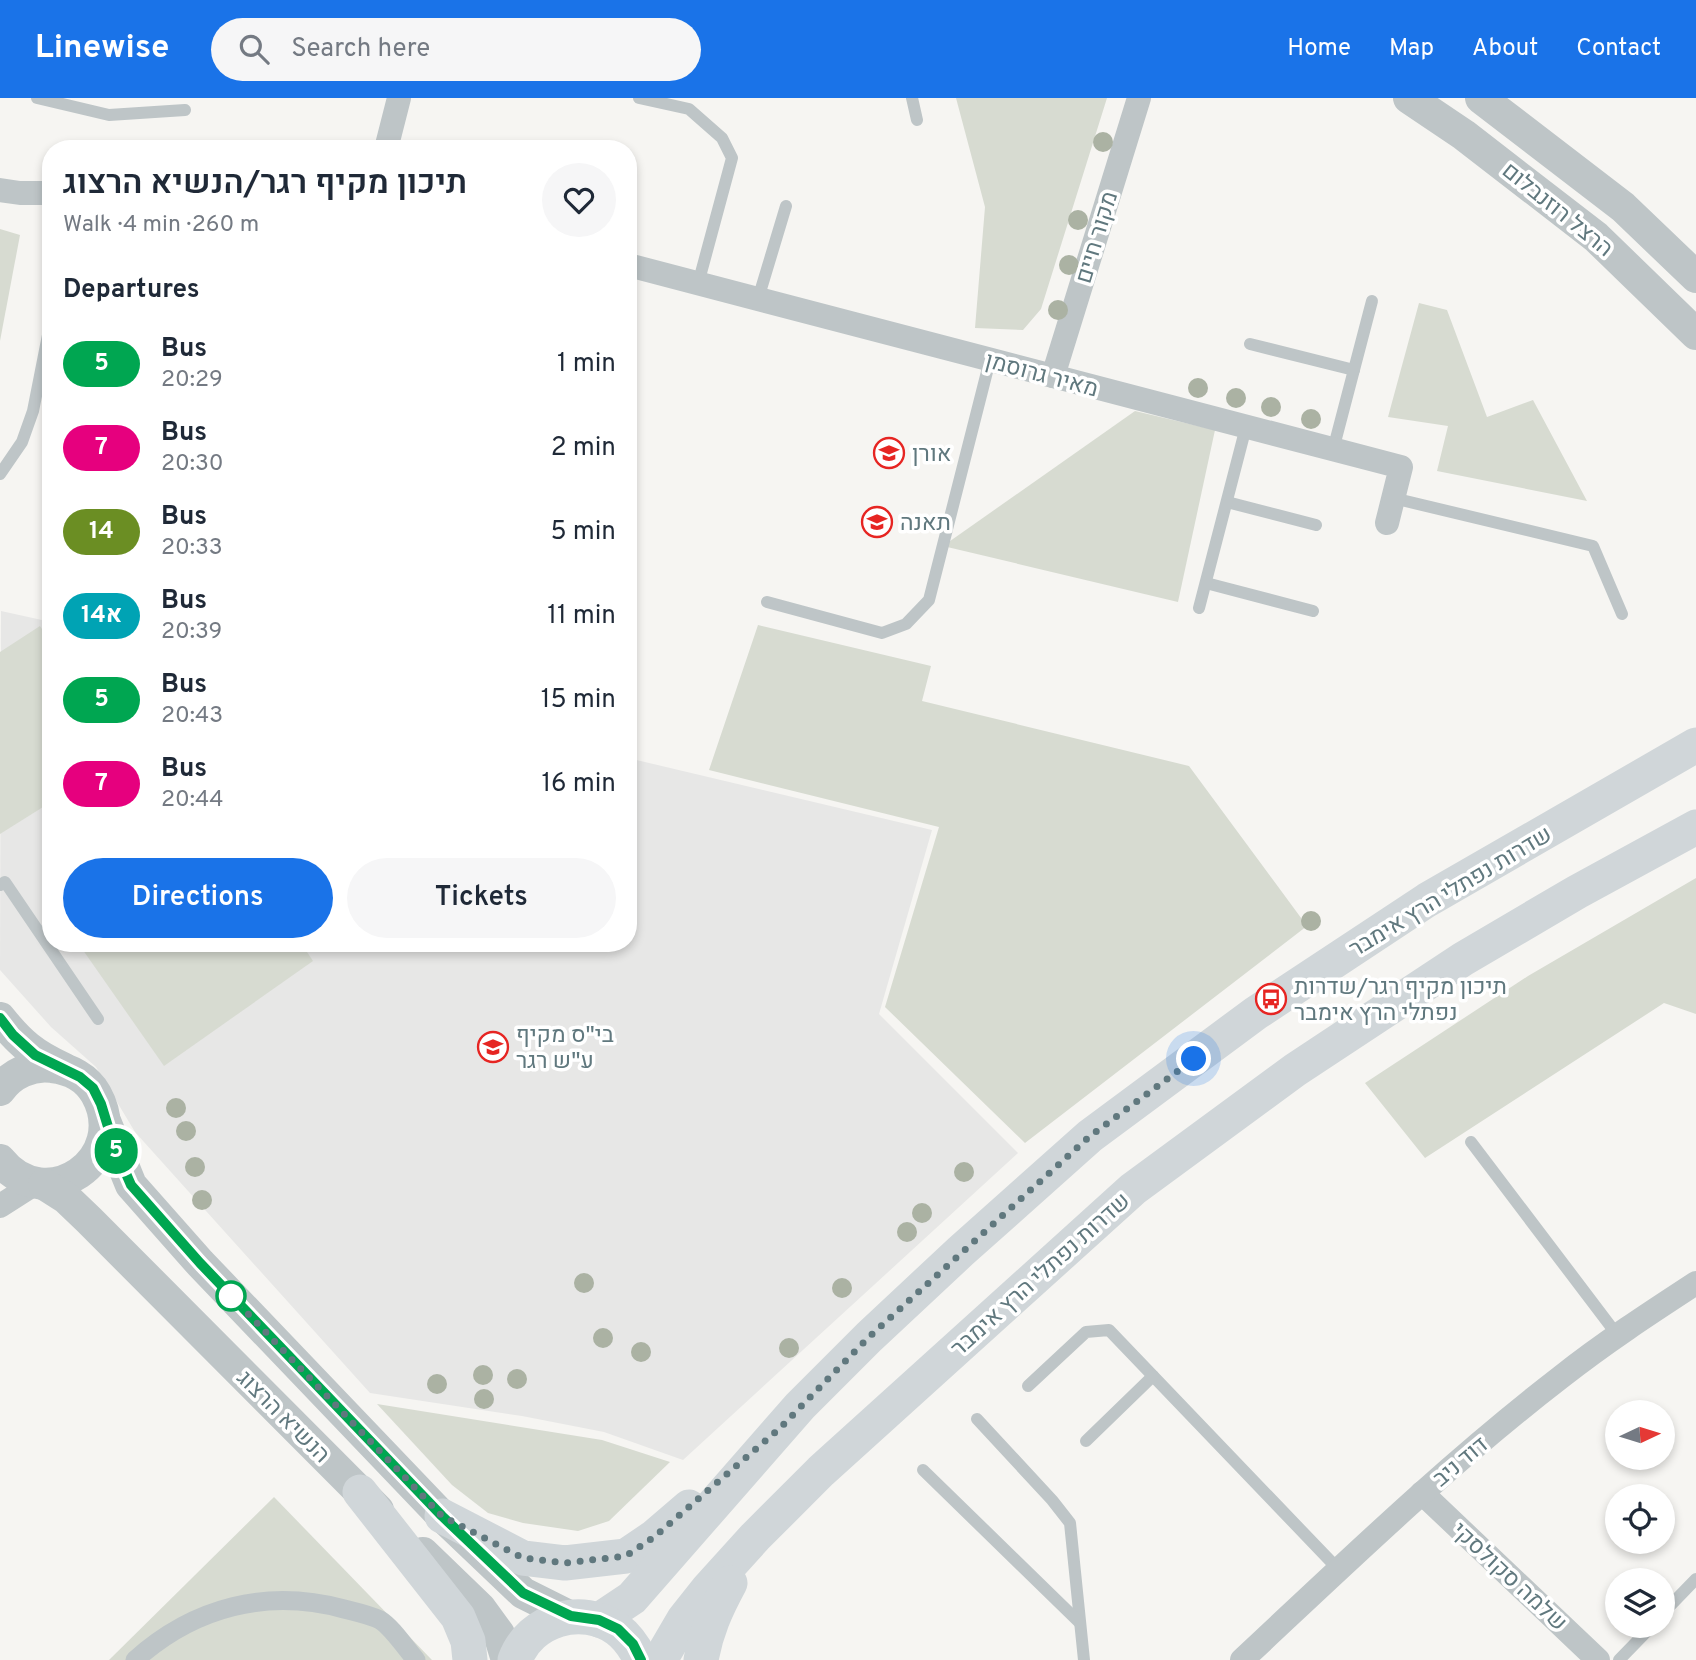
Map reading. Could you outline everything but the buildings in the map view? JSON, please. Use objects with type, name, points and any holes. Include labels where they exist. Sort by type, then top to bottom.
[{"type":"main road","name":"שדרות נפתלי הרץ אימבר","points":[[515,1660],[526,1641],[554,1620],[585,1618],[632,1598],[779,1429],[869,1337],[1090,1136],[1256,1013],[1427,900],[1696,745]]},
{"type":"main road","name":"שדרות נפתלי הרץ אימבר","points":[[660,1660],[684,1619],[755,1537],[821,1471],[1133,1189],[1295,1070],[1463,959],[1696,827]]},
{"type":"main road","points":[[442,1516],[523,1558],[565,1563],[626,1556],[654,1537],[779,1429]]},
{"type":"main road","points":[[360,1492],[458,1617],[468,1641],[470,1660]]},
{"type":"main road","points":[[701,1660],[713,1614],[755,1537]]},
{"type":"main road","points":[[585,1618],[618,1629],[633,1644],[641,1660]]},
{"type":"street","points":[[388,140],[399,98]]},
{"type":"street","name":"מקור חיים","points":[[1053,376],[1139,98]]},
{"type":"street","name":"הרצל רוזנבלום","points":[[1409,98],[1485,151],[1596,237],[1696,334]]},
{"type":"street","name":"הרצל רוזנבלום","points":[[1481,98],[1623,207],[1694,270]]},
{"type":"street","points":[[0,190],[42,192]]},
{"type":"street","name":"מאיר גרוסמן","points":[[637,267],[1401,467],[1387,523]]},
{"type":"street","points":[[0,1018],[13,1035],[35,1055],[65,1069]]},
{"type":"street","points":[[0,1090],[16,1075],[31,1068],[48,1066],[65,1069]]},
{"type":"street","name":"הנשיא הרצוג","points":[[65,1069],[93,1088],[131,1185],[200,1263],[442,1516],[523,1593],[585,1618]]},
{"type":"street","points":[[0,1206],[40,1183],[63,1181],[81,1172],[95,1158],[103,1140],[105,1121]]},
{"type":"street","name":"הנשיא הרצוג","points":[[0,1160],[11,1172],[40,1183],[65,1198],[89,1220],[360,1492],[480,1608],[499,1634],[507,1660]]},
{"type":"street","name":"דוד ניב","points":[[1242,1660],[1422,1493],[1560,1377],[1696,1283]]},
{"type":"street","name":"שלמה סקולסקי","points":[[1422,1493],[1598,1660]]},
{"type":"street","points":[[135,1660],[169,1634],[195,1619],[219,1609],[268,1600],[314,1602],[382,1621],[416,1660]]},
{"type":"lane","points":[[37,98],[109,115],[185,110]]},
{"type":"lane","points":[[639,98],[690,103],[722,138],[732,158],[698,284]]},
{"type":"lane","points":[[912,98],[917,120]]},
{"type":"lane","points":[[758,299],[786,206]]},
{"type":"lane","points":[[1333,450],[1372,300]]},
{"type":"lane","points":[[1250,344],[1354,370]]},
{"type":"lane","points":[[767,602],[882,633],[906,624],[929,600],[990,360]]},
{"type":"lane","points":[[0,474],[22,442],[33,411],[42,366]]},
{"type":"lane","points":[[1199,608],[1246,427]]},
{"type":"lane","points":[[1393,498],[1593,546],[1622,614]]},
{"type":"lane","points":[[1227,502],[1316,525]]},
{"type":"lane","points":[[1206,583],[1312,611]]},
{"type":"lane","points":[[0,885],[5,882],[42,937]]},
{"type":"lane","points":[[53,952],[98,1019]]},
{"type":"lane","points":[[1471,1142],[1618,1336]]},
{"type":"lane","points":[[1028,1386],[1086,1332],[1109,1330],[1339,1570]]},
{"type":"lane","points":[[1086,1441],[1153,1376]]},
{"type":"lane","points":[[977,1419],[1070,1523],[1084,1660]]},
{"type":"lane","points":[[923,1469],[1080,1623]]},
{"type":"lane","points":[[1675,1601],[1696,1579]]},
{"type":"lane","points":[[1619,1660],[1640,1638]]},
{"type":"shaded area","points":[[956,98],[1107,98],[1041,309],[1023,330],[975,328],[985,207]]},
{"type":"shaded area","points":[[0,229],[20,235],[0,341]]},
{"type":"shaded area","points":[[1419,303],[1447,310],[1487,417],[1533,400],[1587,501],[1437,471],[1448,426],[1388,417]]},
{"type":"shaded area","points":[[1135,411],[1215,430],[1178,602],[943,546]]},
{"type":"shaded area","name":"בי\"ס מקיף ע\"ש רגר","points":[[1,611],[42,620],[42,952],[637,952],[637,760],[932,830],[879,1014],[1018,1153],[683,1460],[604,1432],[522,1416],[370,1393],[135,1132],[96,1067],[51,1027],[0,970]]},
{"type":"shaded area","points":[[758,625],[931,666],[922,701],[1189,766],[1307,926],[1025,1143],[885,1007],[939,827],[709,770]]},
{"type":"shaded area","points":[[40,626],[42,629],[42,808],[0,834],[0,652]]},
{"type":"shaded area","points":[[1696,878],[1696,1014],[1664,1003],[1425,1158],[1365,1083],[1528,976]]},
{"type":"shaded area","points":[[84,952],[307,952],[313,961],[164,1066]]},
{"type":"shaded area","points":[[377,1404],[602,1440],[670,1462],[609,1521],[578,1531],[523,1523],[488,1513],[452,1485]]},
{"type":"shaded area","points":[[274,1497],[432,1660],[109,1660]]},
{"type":"bus line","name":"5","points":[[0,1018],[13,1035],[35,1055],[80,1077],[93,1088],[131,1185],[200,1263],[442,1516],[523,1593],[571,1616],[599,1620],[618,1629],[633,1644],[641,1660]]},
{"type":"place","name":"אורן","points":[[889,453]]},
{"type":"place","name":"תאנה","points":[[877,522]]},
{"type":"place","name":"תיכון מקיף רגר/שדרות נפתלי הרץ אימבר","points":[[1271,999]]},
{"type":"place","name":"בי\"ס מקיף ע\"ש רגר","points":[[493,1047]]},
{"type":"route","points":[[231,1296],[442,1516],[523,1558],[565,1563],[626,1556],[654,1537],[779,1429],[869,1337],[1090,1136],[1194,1059]]}]
